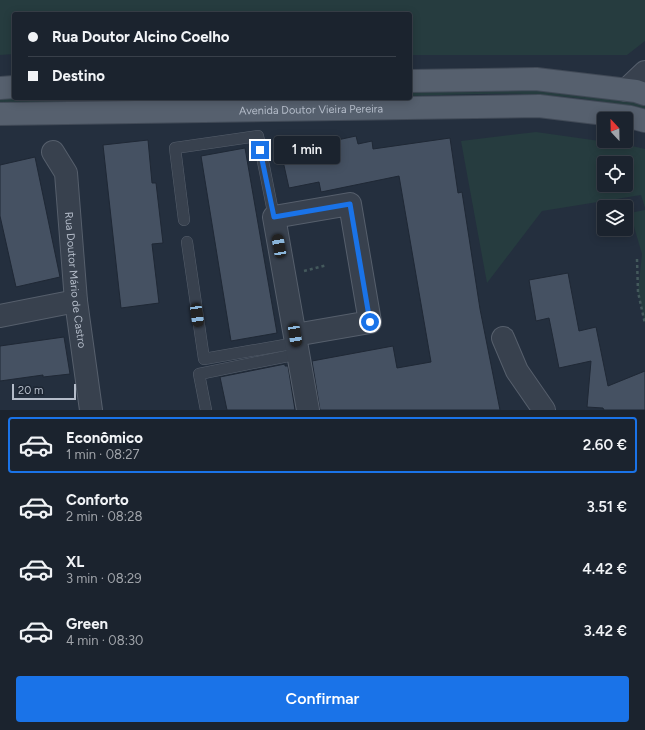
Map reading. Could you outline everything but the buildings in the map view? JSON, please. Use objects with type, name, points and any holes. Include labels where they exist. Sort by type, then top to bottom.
[{"type":"main road","points":[[412,81],[536,79],[639,91]]},
{"type":"main road","points":[[0,88],[12,87]]},
{"type":"main road","name":"Avenida Doutor Vieira Pereira","points":[[0,114],[538,106],[630,117],[645,122]]},
{"type":"street","points":[[639,91],[645,72]]},
{"type":"street","name":"Rua Doutor Mário de Castro","points":[[53,152],[66,173],[76,301],[90,410]]},
{"type":"street","points":[[296,344],[370,322],[350,204],[274,217],[296,344],[308,410]]},
{"type":"street","points":[[0,316],[76,301]]},
{"type":"street","points":[[503,338],[517,371],[544,410]]},
{"type":"lane","points":[[184,220],[175,148],[258,136],[274,217]]},
{"type":"lane","points":[[187,242],[204,359],[296,344]]},
{"type":"lane","points":[[206,410],[199,374],[296,344]]},
{"type":"path","points":[[637,259],[638,292],[645,324]]},
{"type":"green space","points":[[0,0],[645,0],[645,41],[627,55],[412,55],[412,12],[12,12],[12,54],[0,55]]},
{"type":"green space","points":[[525,89],[587,93],[645,104],[645,110],[584,99],[554,96],[524,94],[412,96],[412,90]]},
{"type":"green space","points":[[0,96],[12,98],[12,100],[168,100],[0,103]]},
{"type":"green space","points":[[536,132],[597,141],[597,148],[633,148],[633,146],[645,149],[645,208],[641,195],[610,200],[597,200],[597,202],[542,211],[487,283],[461,141]]},
{"type":"green space","points":[[645,210],[645,324],[638,292],[642,254],[633,223],[633,212]]},
{"type":"route","points":[[260,150],[274,217],[350,204],[370,322]]}]
